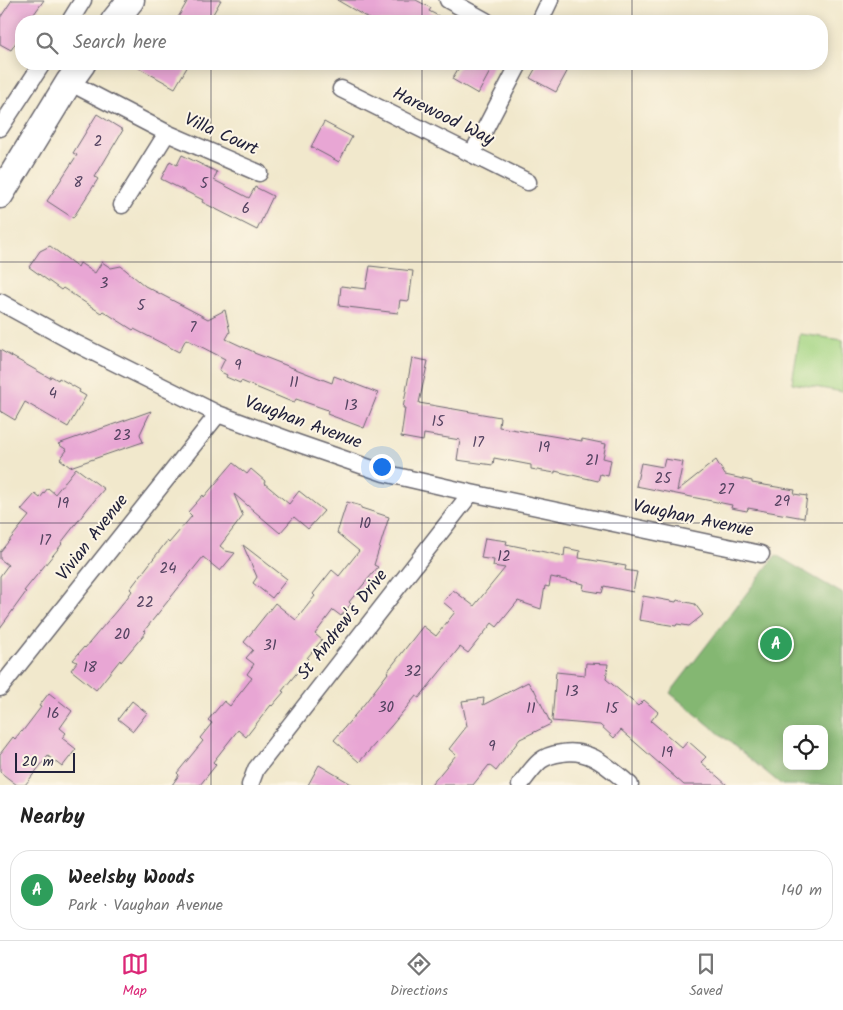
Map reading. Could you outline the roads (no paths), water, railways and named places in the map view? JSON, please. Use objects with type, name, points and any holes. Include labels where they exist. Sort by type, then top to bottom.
[{"type":"main road","points":[[119,15],[131,0]]},
{"type":"main road","points":[[0,195],[75,73]]},
{"type":"street","points":[[74,15],[84,0]]},
{"type":"street","points":[[448,0],[475,15]]},
{"type":"street","points":[[543,15],[550,0]]},
{"type":"street","points":[[0,128],[38,70]]},
{"type":"street","points":[[472,154],[516,70]]},
{"type":"street","name":"Villa Court","points":[[75,73],[167,133],[259,174]]},
{"type":"street","name":"Harewood Way","points":[[341,89],[528,182]]},
{"type":"street","name":"Villa Court","points":[[122,205],[167,133]]},
{"type":"street","name":"Vaughan Avenue","points":[[0,302],[73,342],[218,414],[384,473],[761,554]]},
{"type":"street","name":"Vivian Avenue","points":[[0,688],[218,414]]},
{"type":"street","name":"St Andrew's Drive","points":[[250,785],[256,769],[471,493]]},
{"type":"street","points":[[520,785],[541,760],[554,754],[568,752],[584,753],[600,760],[630,785]]},
{"type":"place","name":"Weelsby Woods","points":[[776,644]]}]
